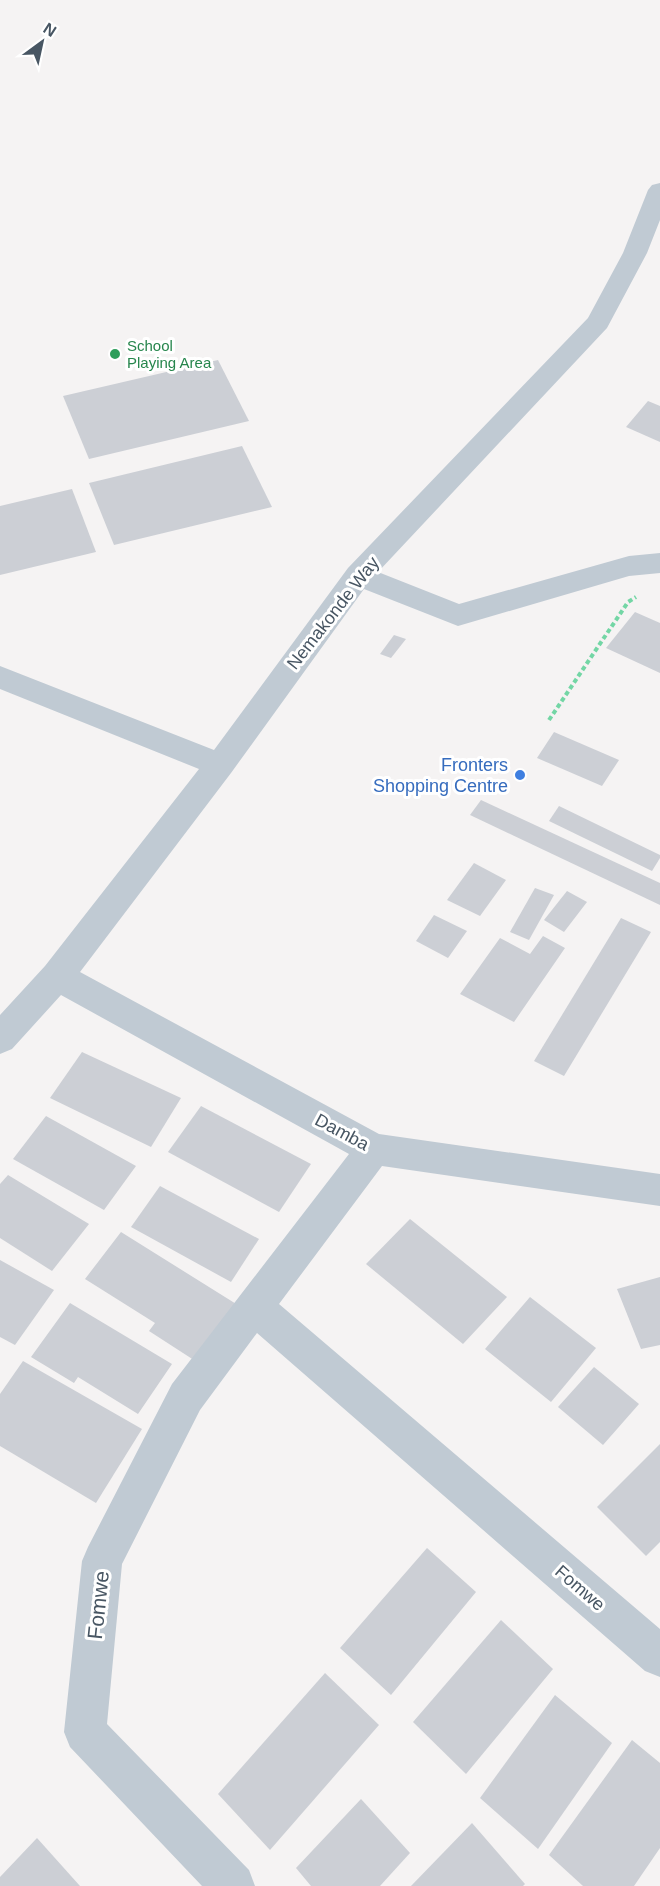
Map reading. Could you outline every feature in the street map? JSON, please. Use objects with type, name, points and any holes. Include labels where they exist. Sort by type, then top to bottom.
[{"type":"street","name":"Nemakonde Way","points":[[0,1039],[57,976],[220,765],[358,575],[598,322],[634,253],[660,190]]},
{"type":"street","points":[[358,575],[458,615],[629,566],[660,563]]},
{"type":"street","points":[[0,676],[220,765]]},
{"type":"street","name":"Damba","points":[[57,976],[374,1149],[660,1190]]},
{"type":"street","name":"Fomwe","points":[[233,1886],[85,1732],[102,1561],[186,1397],[374,1149]]},
{"type":"street","name":"Fomwe","points":[[255,1307],[660,1656]]},
{"type":"path","points":[[549,720],[628,602],[644,592]]},
{"type":"building","points":[[218,360],[249,421],[89,459],[63,396]]},
{"type":"building","points":[[648,401],[660,406],[660,442],[626,427]]},
{"type":"building","points":[[242,446],[272,507],[114,545],[89,483]]},
{"type":"building","points":[[72,489],[96,552],[0,575],[0,506]]},
{"type":"building","points":[[635,612],[660,623],[660,673],[606,648]]},
{"type":"building","points":[[394,635],[406,639],[391,658],[380,654]]},
{"type":"building","points":[[554,732],[619,760],[602,786],[537,758]]},
{"type":"building","points":[[481,800],[660,883],[660,905],[470,815]]},
{"type":"building","points":[[559,806],[660,855],[660,858],[652,871],[549,821]]},
{"type":"building","points":[[474,863],[506,880],[480,916],[447,900]]},
{"type":"building","points":[[535,888],[554,895],[529,940],[510,932]]},
{"type":"building","points":[[567,891],[587,902],[564,932],[544,920]]},
{"type":"building","points":[[434,915],[467,931],[448,958],[416,941]]},
{"type":"building","points":[[621,918],[651,932],[564,1076],[534,1061]]},
{"type":"building","points":[[543,936],[565,948],[514,1022],[460,994],[500,938],[530,954]]},
{"type":"building","points":[[82,1052],[181,1098],[151,1147],[50,1098]]},
{"type":"building","points":[[201,1106],[311,1164],[279,1212],[168,1152]]},
{"type":"building","points":[[46,1116],[136,1166],[104,1210],[13,1159]]},
{"type":"building","points":[[8,1175],[89,1224],[52,1271],[0,1238],[0,1184]]},
{"type":"building","points":[[160,1186],[259,1239],[231,1282],[131,1227]]},
{"type":"building","points":[[410,1219],[507,1297],[463,1344],[366,1264]]},
{"type":"building","points":[[121,1232],[241,1307],[200,1364],[149,1331],[155,1323],[85,1279]]},
{"type":"building","points":[[0,1260],[54,1290],[15,1345],[0,1337]]},
{"type":"building","points":[[660,1277],[660,1345],[641,1349],[617,1289]]},
{"type":"building","points":[[530,1297],[596,1348],[551,1402],[485,1349]]},
{"type":"building","points":[[70,1303],[172,1364],[138,1414],[78,1377],[74,1383],[31,1357]]},
{"type":"building","points":[[23,1361],[142,1429],[96,1503],[0,1446],[0,1394]]},
{"type":"building","points":[[594,1367],[639,1404],[603,1445],[558,1407]]},
{"type":"building","points":[[660,1444],[660,1542],[646,1556],[597,1507]]},
{"type":"building","points":[[427,1548],[476,1592],[391,1695],[340,1648]]},
{"type":"building","points":[[501,1620],[553,1669],[466,1774],[413,1722]]},
{"type":"building","points":[[325,1673],[379,1725],[270,1850],[218,1794]]},
{"type":"building","points":[[555,1695],[612,1743],[538,1849],[480,1798]]},
{"type":"building","points":[[632,1740],[660,1763],[660,1848],[634,1886],[583,1886],[549,1855]]},
{"type":"building","points":[[361,1799],[410,1853],[380,1886],[311,1886],[296,1868]]},
{"type":"building","points":[[472,1823],[525,1884],[523,1886],[411,1886]]},
{"type":"building","points":[[37,1838],[80,1886],[0,1886],[0,1877]]},
{"type":"place","name":"School Playing Area","points":[[115,354]]},
{"type":"place","name":"Fronters Shopping Centre","points":[[520,775]]}]
